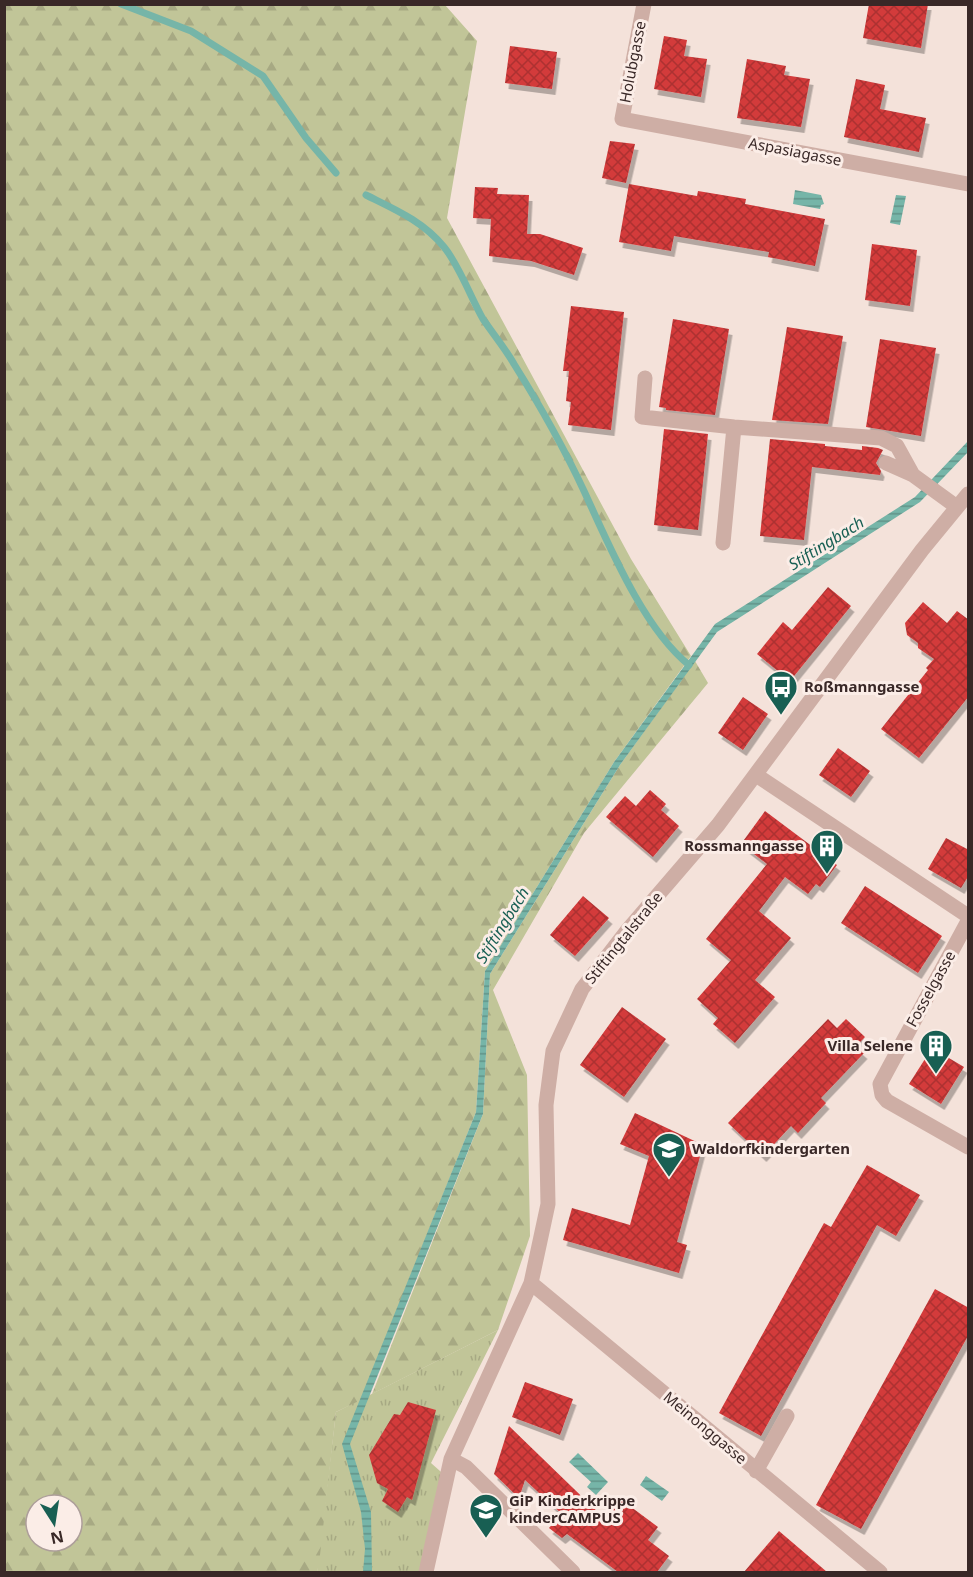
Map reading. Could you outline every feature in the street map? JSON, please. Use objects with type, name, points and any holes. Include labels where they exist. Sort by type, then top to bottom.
[{"type":"street","name":"Holubgasse","points":[[622,119],[644,4]]},
{"type":"street","name":"Aspasiagasse","points":[[622,119],[969,184]]},
{"type":"street","points":[[645,378],[642,417],[734,427],[881,438],[897,446],[913,475]]},
{"type":"street","points":[[723,543],[734,427]]},
{"type":"street","points":[[886,463],[913,475],[957,507]]},
{"type":"street","name":"Stiftingtalstraße","points":[[426,1572],[451,1460],[531,1283],[548,1204],[546,1105],[553,1051],[582,989],[626,932],[701,846],[922,550],[969,494]]},
{"type":"street","points":[[756,775],[969,916]]},
{"type":"street","name":"Fosselgasse","points":[[969,921],[880,1084],[886,1101],[969,1147]]},
{"type":"street","name":"Meinonggasse","points":[[531,1283],[880,1572]]},
{"type":"street","points":[[756,1471],[787,1416]]},
{"type":"street","points":[[451,1460],[466,1467],[573,1572]]},
{"type":"green space","points":[[5,5],[445,5],[477,41],[447,218],[631,559],[691,656],[614,762],[485,971],[476,1112],[361,1400],[336,1412],[317,1572],[5,1572]]},
{"type":"green space","points":[[695,661],[708,683],[584,833],[493,990],[527,1075],[530,1236],[498,1330],[372,1394],[483,1114],[490,974],[620,765]]},
{"type":"green space","points":[[498,1330],[431,1463],[449,1479],[427,1572],[317,1572],[336,1412]]},
{"type":"water","points":[[795,190],[821,195],[824,204],[820,209],[793,204]]},
{"type":"water","points":[[896,195],[906,196],[900,225],[890,223]]},
{"type":"water","name":"Stiftingbach","points":[[968,441],[968,452],[920,502],[717,632],[620,765],[490,974],[483,1114],[350,1444],[371,1512],[372,1572],[363,1572],[365,1549],[361,1512],[342,1444],[476,1112],[485,971],[614,762],[715,624],[915,497]]},
{"type":"water","points":[[578,1453],[608,1482],[596,1495],[587,1487],[591,1482],[569,1462]]},
{"type":"water","points":[[646,1476],[669,1492],[662,1501],[640,1485]]},
{"type":"building","points":[[869,4],[928,4],[921,48],[863,38]]},
{"type":"building","points":[[664,36],[687,40],[684,56],[707,59],[701,97],[654,89]]},
{"type":"building","points":[[510,46],[557,52],[552,89],[505,83]]},
{"type":"building","points":[[747,59],[786,66],[784,75],[810,79],[801,127],[737,118]]},
{"type":"building","points":[[856,79],[885,85],[880,109],[926,118],[919,152],[844,137]]},
{"type":"building","points":[[610,141],[635,144],[626,183],[602,178]]},
{"type":"building","points":[[629,184],[697,196],[698,191],[746,199],[745,204],[825,219],[815,266],[768,257],[769,252],[674,236],[671,251],[619,242]]},
{"type":"building","points":[[475,187],[498,188],[497,194],[529,195],[527,234],[540,234],[583,248],[574,275],[531,261],[489,256],[491,219],[473,218]]},
{"type":"building","points":[[872,244],[917,250],[910,306],[865,300]]},
{"type":"building","points":[[571,306],[624,312],[611,430],[568,425],[571,402],[566,401],[569,371],[563,371]]},
{"type":"building","points":[[673,319],[729,329],[715,415],[666,410],[666,408],[659,407]]},
{"type":"building","points":[[787,327],[843,336],[828,424],[772,420]]},
{"type":"building","points":[[880,339],[936,348],[921,436],[866,427]]},
{"type":"building","points":[[664,429],[708,434],[698,530],[654,525]]},
{"type":"building","points":[[770,439],[862,450],[862,446],[878,448],[883,450],[876,463],[881,471],[880,475],[812,467],[804,540],[760,536]]},
{"type":"building","points":[[828,587],[851,606],[790,681],[757,654],[783,622],[792,630]]},
{"type":"building","points":[[923,602],[947,623],[957,611],[969,620],[969,696],[919,758],[881,729],[928,670],[926,668],[934,659],[918,648],[918,643],[907,635],[905,623]]},
{"type":"building","points":[[743,697],[768,714],[743,750],[718,733]]},
{"type":"building","points":[[838,748],[870,771],[851,797],[819,775]]},
{"type":"building","points":[[650,790],[666,804],[661,810],[679,826],[653,857],[606,817],[625,796],[636,806]]},
{"type":"building","points":[[765,811],[837,865],[820,887],[816,884],[808,894],[785,877],[759,911],[791,938],[755,980],[775,997],[735,1043],[713,1024],[718,1018],[697,999],[731,960],[706,939],[767,864],[741,844]]},
{"type":"building","points":[[946,838],[969,850],[969,875],[961,888],[928,869]]},
{"type":"building","points":[[865,886],[942,936],[918,973],[841,923]]},
{"type":"building","points":[[583,896],[609,918],[575,956],[550,935]]},
{"type":"building","points":[[622,1007],[666,1039],[624,1097],[580,1065]]},
{"type":"building","points":[[828,1019],[837,1028],[846,1019],[865,1037],[856,1046],[864,1053],[821,1098],[826,1103],[798,1133],[791,1126],[763,1156],[728,1123]]},
{"type":"building","name":"Villa Selene","points":[[932,1048],[964,1067],[941,1104],[909,1084]]},
{"type":"building","points":[[635,1113],[703,1145],[677,1242],[687,1245],[679,1273],[563,1240],[572,1208],[630,1225],[649,1156],[620,1144]]},
{"type":"building","points":[[867,1165],[920,1195],[896,1236],[877,1225],[761,1436],[719,1413],[824,1223],[831,1227]]},
{"type":"building","points":[[935,1289],[969,1308],[969,1334],[861,1529],[816,1505]]},
{"type":"building","points":[[525,1382],[573,1399],[560,1435],[512,1417]]},
{"type":"building","points":[[408,1402],[436,1410],[412,1500],[407,1497],[398,1512],[382,1501],[388,1489],[377,1483],[369,1455],[394,1414],[400,1415]]},
{"type":"building","points":[[509,1426],[604,1518],[619,1498],[658,1527],[648,1540],[669,1556],[657,1572],[618,1572],[567,1534],[562,1538],[549,1528],[562,1514],[525,1480],[519,1498],[494,1474]]},
{"type":"building","points":[[779,1531],[827,1572],[744,1572]]},
{"type":"waterway","points":[[121,4],[191,31],[263,76],[306,138],[336,173]]},
{"type":"waterway","points":[[366,195],[427,230],[449,254],[483,319],[510,358],[560,442],[616,560],[642,608],[672,649],[689,665]]},
{"type":"place","name":"Roßmanngasse","points":[[781,716]]},
{"type":"place","name":"Rossmanngasse","points":[[827,875]]},
{"type":"place","name":"Villa Selene","points":[[936,1075]]},
{"type":"place","name":"Waldorfkindergarten","points":[[669,1178]]},
{"type":"place","name":"GiP Kinderkrippe kinderCAMPUS","points":[[486,1539]]}]
